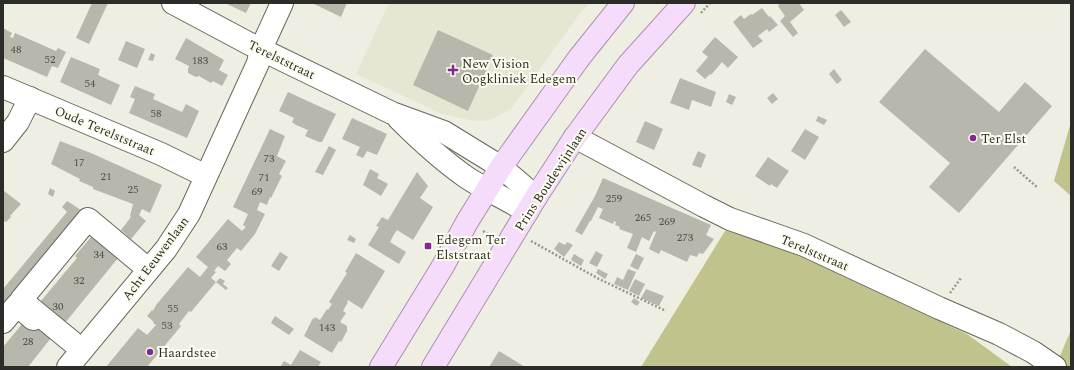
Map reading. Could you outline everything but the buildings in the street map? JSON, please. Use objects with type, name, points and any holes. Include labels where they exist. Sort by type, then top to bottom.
[{"type":"main road","points":[[381,367],[443,266],[467,222],[501,167],[579,58],[623,3]]},
{"type":"main road","name":"Prins Boudewijnlaan","points":[[433,367],[532,204],[575,137],[628,65],[692,8]]},
{"type":"street","name":"Terelststraat","points":[[173,3],[260,49],[392,113],[444,132],[501,167],[532,204]]},
{"type":"street","name":"Acht Eeuwenlaan","points":[[76,358],[166,249],[189,214],[258,63],[260,49],[282,3]]},
{"type":"street","name":"Oude Terelststraat","points":[[3,87],[161,154],[206,176]]},
{"type":"street","points":[[3,141],[18,122],[30,98]]},
{"type":"street","name":"Terelststraat","points":[[392,113],[435,154],[468,178],[487,190],[532,204]]},
{"type":"street","name":"Terelststraat","points":[[575,137],[730,219],[804,245],[939,308],[999,334],[1032,352],[1055,367]]},
{"type":"street","points":[[76,358],[21,300],[88,220],[148,269]]},
{"type":"street","points":[[3,322],[16,305],[76,358]]},
{"type":"path","points":[[692,8],[710,3]]},
{"type":"path","points":[[1014,167],[1038,188]]},
{"type":"path","points":[[467,222],[511,239],[666,311]]},
{"type":"shaded area","points":[[389,3],[590,3],[578,16],[511,109],[492,119],[485,121],[474,121],[442,114],[356,74]]},
{"type":"green space","points":[[1071,122],[1071,196],[1054,181]]},
{"type":"green space","points":[[730,223],[967,334],[1012,367],[641,367]]},
{"type":"green space","points":[[1071,330],[1071,367],[1064,367],[1060,356]]},
{"type":"place","name":"New Vision Oogkliniek Edegem","points":[[453,70]]},
{"type":"place","name":"Ter Elst","points":[[973,138]]},
{"type":"place","name":"Edegem Ter Elststraat","points":[[428,246]]},
{"type":"place","name":"Haardstee","points":[[150,352]]}]
